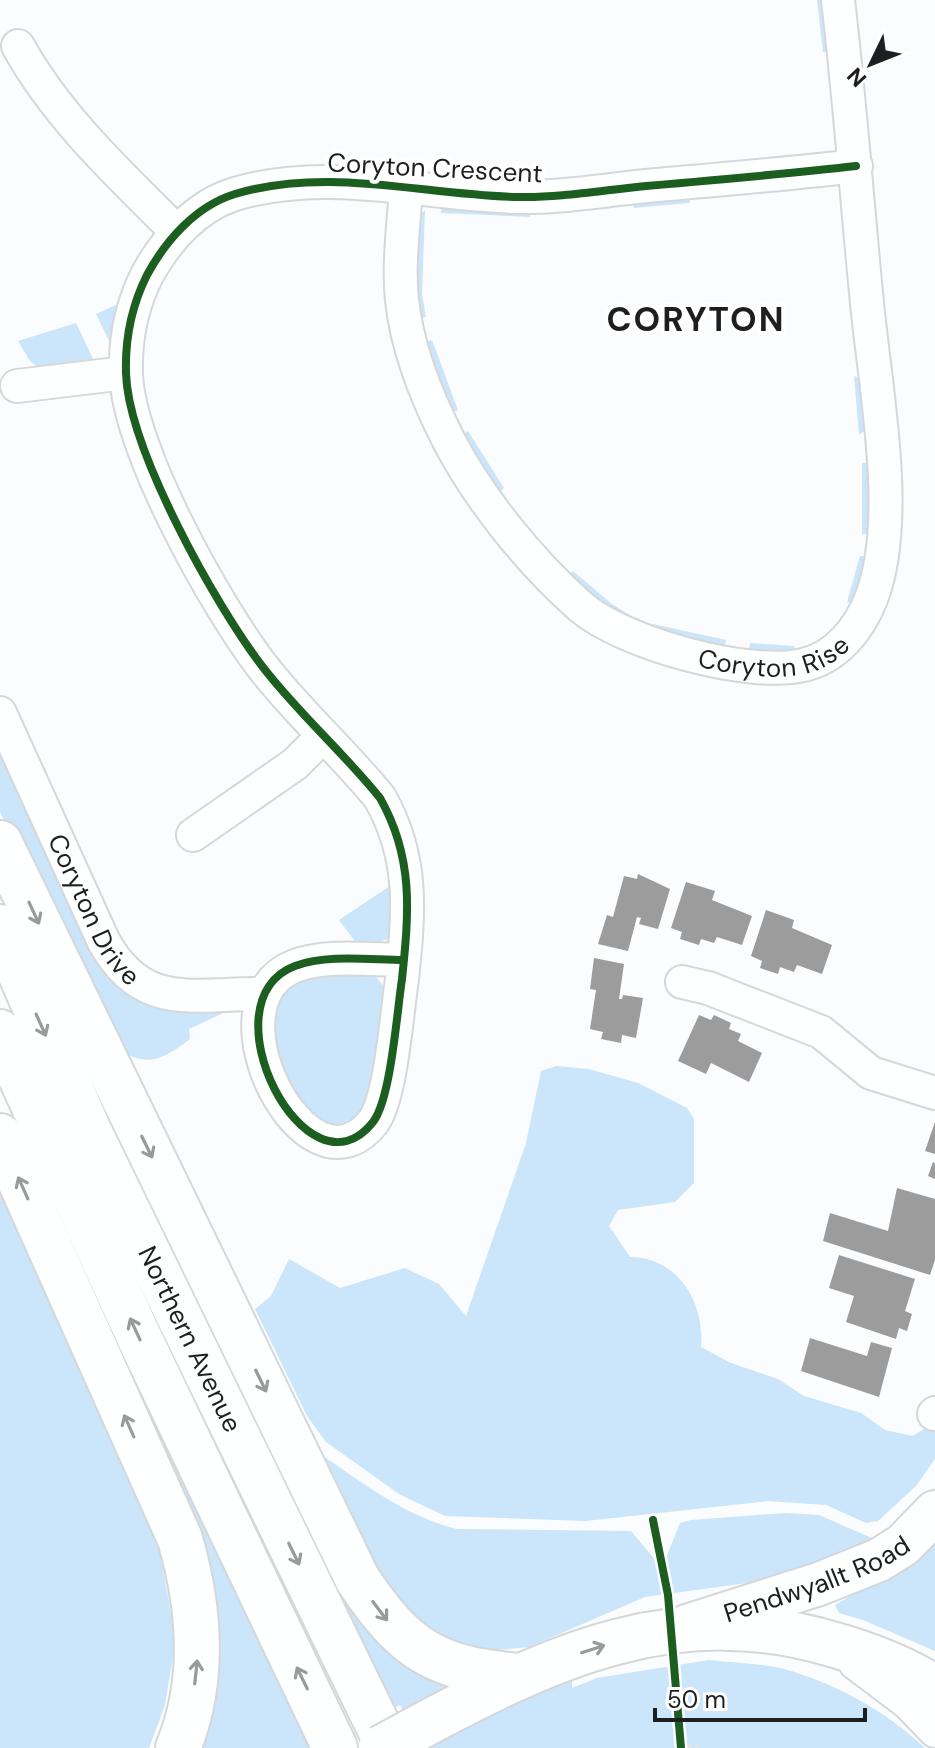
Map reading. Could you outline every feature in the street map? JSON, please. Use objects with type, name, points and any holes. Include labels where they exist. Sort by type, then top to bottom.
[{"type":"highway","points":[[0,843],[358,1580],[392,1628],[429,1656],[489,1673],[520,1676]]},
{"type":"highway","name":"Northern Avenue","points":[[0,927],[89,1131],[394,1742]]},
{"type":"highway","name":"Northern Avenue","points":[[0,1032],[126,1309],[335,1748]]},
{"type":"highway","points":[[0,1136],[180,1539],[198,1618],[194,1694],[178,1748]]},
{"type":"highway","points":[[394,1742],[520,1676],[589,1650],[686,1627],[733,1625],[814,1638],[869,1655],[935,1688]]},
{"type":"main road","name":"Pendwyallt Road","points":[[686,1627],[819,1584],[879,1560],[903,1545],[935,1512]]},
{"type":"street","name":"Coryton Rise","points":[[406,187],[402,301],[418,367],[450,443],[527,550],[582,607],[607,626],[635,638],[733,663],[802,666],[824,657],[844,642],[871,598],[884,533],[880,439],[838,0]]},
{"type":"street","points":[[18,46],[37,80],[69,121],[177,232]]},
{"type":"street","name":"Coryton Crescent","points":[[264,994],[260,1011],[262,1055],[283,1105],[299,1126],[326,1140],[353,1137],[371,1125],[383,1101],[404,960],[406,865],[401,842],[380,798],[263,668],[214,594],[170,509],[133,416],[125,373],[131,318],[138,294],[162,250],[177,232],[212,204],[269,186],[324,180],[522,197],[856,166]]},
{"type":"street","points":[[17,386],[125,373]]},
{"type":"street","name":"Coryton Drive","points":[[0,713],[103,940],[122,970],[147,989],[166,994],[264,994]]},
{"type":"street","points":[[193,835],[295,764],[323,736]]},
{"type":"street","points":[[264,994],[283,972],[310,962],[404,960]]},
{"type":"street","points":[[682,982],[708,988],[821,1032],[871,1073],[935,1093]]},
{"type":"street","points":[[814,1638],[867,1670],[908,1703],[935,1731]]},
{"type":"path","points":[[680,1744],[699,1748]]},
{"type":"shaded area","points":[[817,0],[826,0],[829,52],[823,52]]},
{"type":"shaded area","points":[[690,195],[690,203],[634,208],[633,201]]},
{"type":"shaded area","points":[[442,202],[529,208],[530,217],[441,213]]},
{"type":"shaded area","points":[[425,210],[422,293],[426,317],[418,318],[415,317],[418,217]]},
{"type":"shaded area","points":[[120,303],[113,349],[96,314]]},
{"type":"shaded area","points":[[76,323],[96,365],[42,370],[30,361],[18,341]]},
{"type":"shaded area","points":[[432,340],[458,410],[449,414],[425,342]]},
{"type":"shaded area","points":[[854,376],[863,380],[868,428],[859,435]]},
{"type":"shaded area","points":[[468,431],[504,488],[498,493],[462,435]]},
{"type":"shaded area","points":[[870,462],[871,534],[862,534],[862,463]]},
{"type":"shaded area","points":[[860,556],[868,556],[856,606],[847,602]]},
{"type":"shaded area","points":[[573,571],[631,616],[627,622],[623,623],[568,576]]},
{"type":"shaded area","points":[[653,624],[726,640],[725,646],[651,630]]},
{"type":"shaded area","points":[[750,643],[794,646],[796,655],[749,650]]},
{"type":"shaded area","points":[[0,736],[113,966],[232,1009],[189,1029],[190,1039],[168,1054],[150,1060],[142,1059],[110,1043],[0,812]]},
{"type":"shaded area","points":[[396,882],[393,929],[388,939],[360,948],[339,920]]},
{"type":"shaded area","points":[[373,973],[389,993],[373,1099],[358,1124],[318,1126],[280,1076],[271,1009],[296,976]]},
{"type":"shaded area","points":[[75,1061],[90,1064],[363,1627],[370,1623],[458,1684],[406,1715],[400,1705],[389,1711]]},
{"type":"shaded area","points":[[556,1066],[589,1069],[638,1083],[687,1108],[694,1119],[694,1183],[675,1202],[618,1210],[609,1226],[630,1257],[662,1265],[685,1286],[698,1314],[701,1347],[731,1363],[778,1379],[804,1396],[861,1413],[885,1430],[913,1436],[935,1422],[935,1459],[916,1486],[878,1521],[866,1523],[826,1505],[768,1501],[586,1521],[445,1516],[399,1494],[326,1442],[307,1416],[255,1309],[271,1296],[289,1259],[340,1288],[405,1268],[439,1284],[466,1316],[526,1143],[541,1071]]},
{"type":"shaded area","points":[[23,1126],[317,1748],[198,1748],[210,1686],[16,1127]]},
{"type":"shaded area","points":[[0,1158],[52,1293],[158,1542],[176,1639],[165,1705],[149,1748],[0,1748]]},
{"type":"shaded area","points":[[317,1452],[401,1507],[438,1523],[457,1529],[631,1531],[662,1568],[680,1523],[691,1520],[786,1513],[819,1515],[874,1539],[791,1577],[645,1597],[529,1647],[489,1651],[437,1639],[381,1587]]},
{"type":"shaded area","points":[[935,1533],[935,1651],[839,1613],[835,1605],[872,1583]]},
{"type":"shaded area","points":[[709,1660],[775,1667],[822,1682],[877,1710],[925,1748],[423,1748],[572,1675],[572,1688],[597,1678]]},
{"type":"building","points":[[638,874],[670,889],[658,929],[639,924],[641,918],[637,917],[628,951],[598,944],[607,915],[613,917],[624,876],[637,879]]},
{"type":"building","points":[[686,882],[715,891],[712,900],[752,916],[742,945],[717,937],[714,943],[701,939],[699,945],[680,939],[682,932],[671,928]]},
{"type":"building","points":[[766,910],[794,920],[792,928],[832,945],[822,974],[797,965],[794,972],[780,967],[778,974],[760,968],[762,961],[751,956]]},
{"type":"building","points":[[594,958],[624,964],[619,999],[623,995],[643,998],[636,1038],[622,1035],[621,1043],[601,1039],[603,1032],[590,1029],[596,990],[590,989]]},
{"type":"building","points":[[699,1015],[711,1020],[714,1015],[731,1023],[729,1029],[741,1034],[738,1041],[762,1053],[749,1082],[711,1063],[706,1074],[678,1061]]},
{"type":"building","points":[[935,1122],[935,1154],[925,1151]]},
{"type":"building","points":[[935,1163],[935,1179],[928,1176]]},
{"type":"building","points":[[897,1188],[935,1199],[935,1260],[930,1275],[823,1241],[830,1213],[888,1231]]},
{"type":"building","points":[[839,1255],[915,1279],[905,1311],[912,1314],[907,1331],[899,1328],[896,1339],[846,1322],[854,1296],[829,1288]]},
{"type":"building","points":[[810,1338],[867,1356],[871,1342],[892,1348],[879,1397],[801,1371]]},
{"type":"cycle path","points":[[404,960],[391,960],[363,959],[335,959],[308,962],[295,966],[269,986],[259,1017],[261,1053],[274,1089],[295,1119],[320,1138],[347,1141],[373,1122],[379,1111],[392,1054],[402,979],[404,954],[407,908],[404,864],[399,842],[380,798],[262,666],[199,567],[158,483],[131,405],[126,373],[130,323],[147,275],[173,237],[207,207],[235,194],[270,186],[340,182],[534,197],[856,166]]},
{"type":"cycle path","points":[[653,1520],[668,1595],[681,1748]]},
{"type":"district","name":"CORYTON","points":[[696,319]]}]
